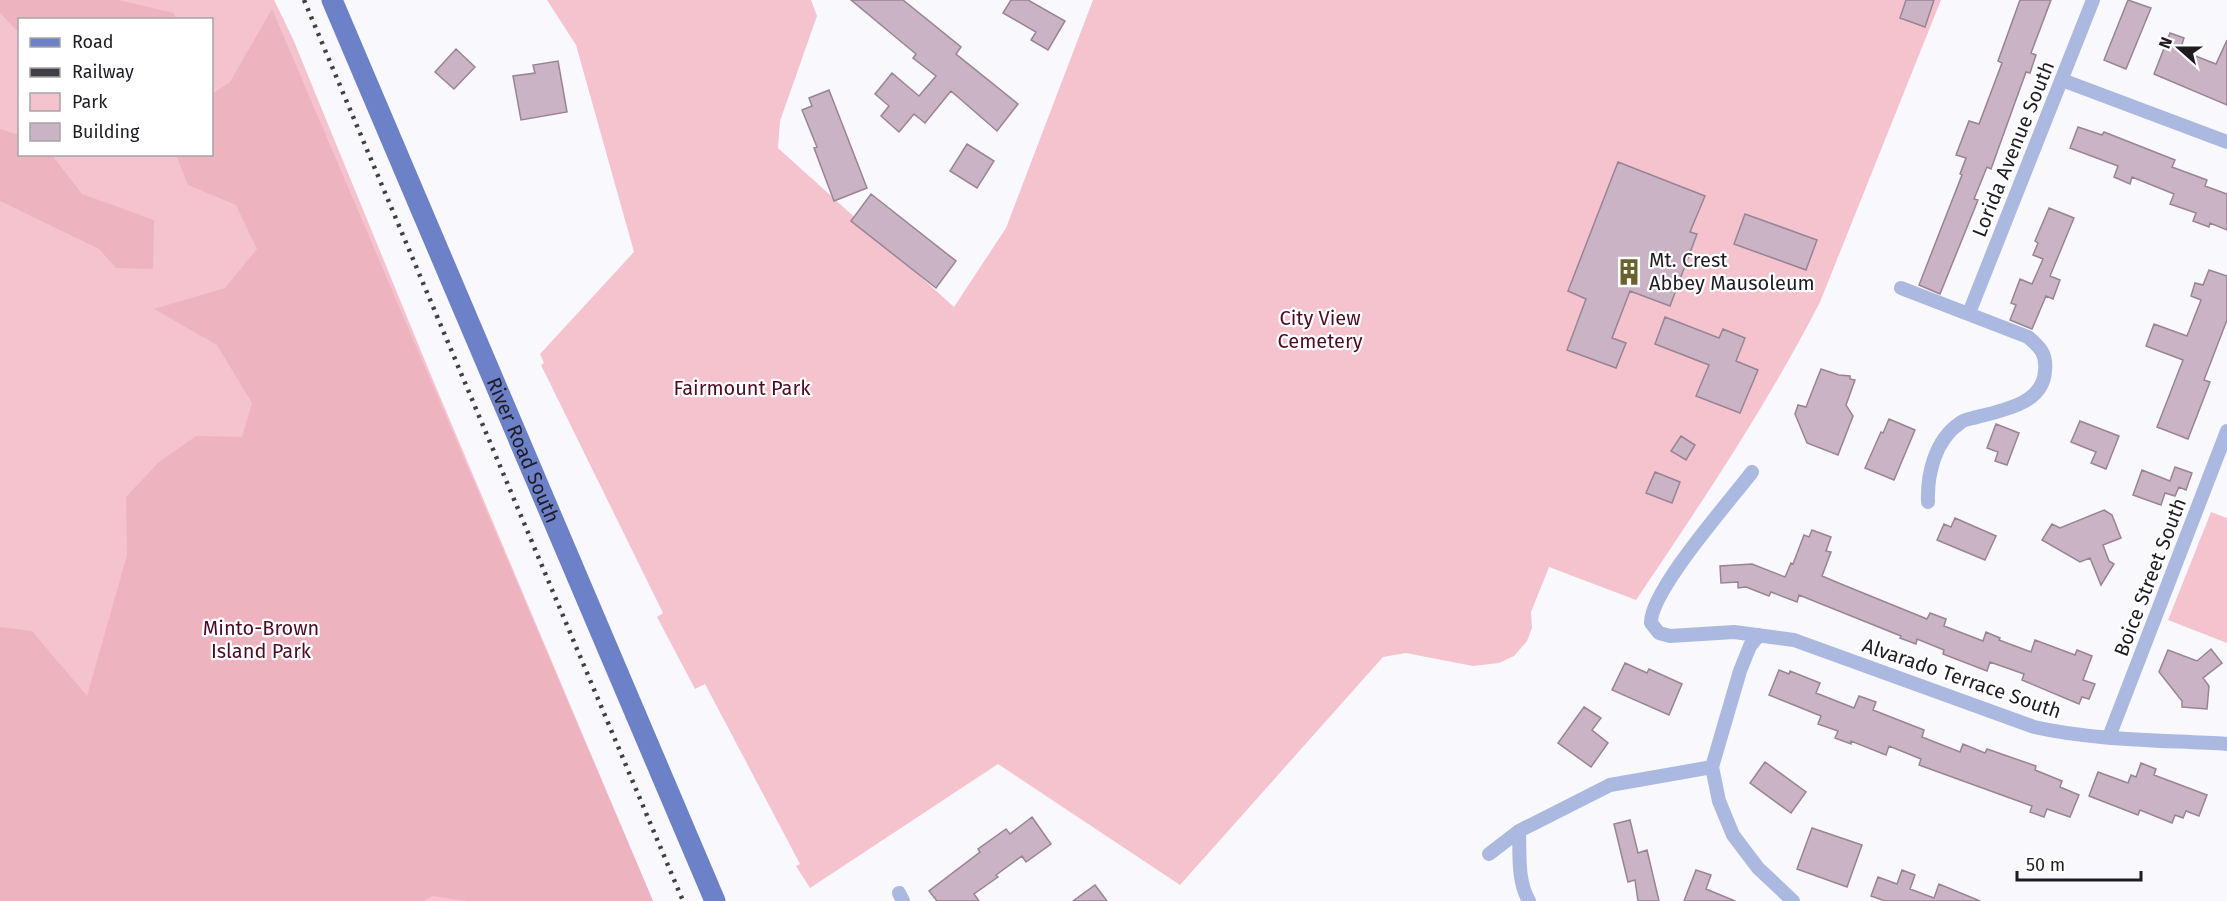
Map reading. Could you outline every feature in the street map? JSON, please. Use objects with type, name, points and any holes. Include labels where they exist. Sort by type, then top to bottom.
[{"type":"main road","name":"River Road South","points":[[332,0],[715,901]]},
{"type":"street","name":"Lorida Avenue South","points":[[1969,313],[2093,0]]},
{"type":"street","points":[[2062,80],[2227,142]]},
{"type":"street","points":[[1901,288],[2028,337],[2041,347],[2046,359],[2045,375],[2038,392],[2013,407],[1961,421],[1950,431],[1930,467],[1928,502]]},
{"type":"street","name":"Boice Street South","points":[[2109,737],[2227,431]]},
{"type":"street","name":"Alvarado Terrace South","points":[[1752,472],[1675,572],[1656,602],[1651,620],[1659,633],[1670,636],[1726,632],[1794,640],[2034,727],[2074,735],[2227,744]]},
{"type":"street","points":[[1759,635],[1750,646],[1740,671],[1712,767],[1719,801],[1732,835],[1758,868],[1793,901]]},
{"type":"street","points":[[1489,854],[1519,831],[1610,784],[1712,767]]},
{"type":"street","points":[[1519,831],[1520,874],[1524,893],[1529,901]]},
{"type":"green space","name":"Minto-Brown Island Park","points":[[0,0],[274,0],[293,39],[430,373],[653,901],[0,901]]},
{"type":"green space","points":[[0,0],[118,0],[174,13],[176,18],[18,18],[18,32],[0,13]]},
{"type":"green space","name":"City View Cemetery","points":[[547,0],[811,0],[817,16],[780,121],[778,148],[954,307],[1006,228],[1093,0],[1941,0],[1820,302],[1755,417],[1636,600],[1549,567],[1531,612],[1532,628],[1527,641],[1514,656],[1499,663],[1473,666],[1406,653],[1383,657],[1180,885],[998,764],[810,888],[796,866],[800,864],[705,684],[695,689],[657,617],[663,613],[541,365],[544,363],[540,354],[634,252],[576,45]]},
{"type":"green space","name":"Minto-Brown Island Park","points":[[272,9],[653,901],[466,901],[432,896],[424,901],[0,901],[0,627],[32,631],[87,696],[127,555],[126,497],[159,462],[196,436],[242,437],[252,403],[217,345],[154,309],[225,288],[257,249],[236,205],[188,185],[176,156],[213,156],[213,93],[230,82]]},
{"type":"green space","points":[[0,129],[18,135],[18,156],[53,156],[82,194],[154,220],[153,269],[116,268],[99,249],[0,201]]},
{"type":"green space","points":[[2211,512],[2227,518],[2227,643],[2168,620]]},
{"type":"building","points":[[851,0],[903,0],[961,47],[956,54],[1018,104],[997,131],[951,91],[925,123],[914,114],[899,132],[881,116],[889,106],[875,94],[892,73],[919,96],[936,76],[913,58],[916,54]]},
{"type":"building","points":[[1011,0],[1028,0],[1065,21],[1048,50],[1031,40],[1036,32],[1003,13]]},
{"type":"building","points":[[1906,0],[1934,0],[1925,27],[1900,18]]},
{"type":"building","points":[[2020,0],[2051,0],[2031,53],[2036,55],[2030,73],[2026,72],[1991,169],[1987,167],[1974,199],[1978,200],[1940,294],[1919,285],[1962,175],[1960,174],[1966,158],[1956,155],[1969,121],[1979,124],[2002,63],[1998,61]]},
{"type":"building","points":[[2128,0],[2151,8],[2126,69],[2104,60]]},
{"type":"building","points":[[2170,33],[2184,38],[2180,50],[2216,64],[2227,40],[2227,105],[2154,74]]},
{"type":"building","points":[[456,49],[475,67],[454,89],[435,72]]},
{"type":"building","points":[[558,61],[567,112],[521,120],[513,76],[535,73],[533,65]]},
{"type":"building","points":[[829,90],[867,188],[834,201],[814,148],[817,147],[802,110],[812,106],[809,98]]},
{"type":"building","points":[[2078,127],[2102,135],[2104,132],[2175,160],[2172,167],[2207,180],[2205,186],[2227,194],[2227,230],[2210,223],[2209,227],[2193,221],[2196,213],[2170,204],[2174,194],[2132,177],[2130,184],[2114,177],[2118,166],[2070,148]]},
{"type":"building","points":[[967,144],[994,161],[977,188],[950,171]]},
{"type":"building","name":"Mt. Crest Abbey Mausoleum","points":[[1618,162],[1705,196],[1690,232],[1697,234],[1670,306],[1630,291],[1612,338],[1626,343],[1616,368],[1567,350],[1586,299],[1568,291]]},
{"type":"building","points":[[871,194],[956,261],[936,288],[851,221]]},
{"type":"building","points":[[2049,208],[2074,218],[2050,276],[2060,280],[2053,299],[2046,296],[2032,329],[2010,320],[2016,305],[2011,303],[2020,279],[2032,284],[2043,259],[2033,255],[2038,243],[2035,241]]},
{"type":"building","name":"Mt. Crest Abbey Mausoleum","points":[[1745,214],[1817,240],[1806,270],[1734,244]]},
{"type":"building","points":[[2209,270],[2227,276],[2227,320],[2204,380],[2210,382],[2188,439],[2157,427],[2183,360],[2146,346],[2154,324],[2187,336],[2201,300],[2191,296],[2195,283],[2203,285]]},
{"type":"building","points":[[1665,317],[1719,338],[1723,329],[1745,338],[1736,361],[1758,370],[1740,413],[1696,396],[1709,365],[1655,344]]},
{"type":"building","points":[[1821,369],[1850,376],[1850,379],[1855,380],[1846,405],[1853,416],[1838,455],[1807,443],[1795,414],[1798,405],[1806,407]]},
{"type":"building","points":[[1889,419],[1915,430],[1894,480],[1865,468]]},
{"type":"building","points":[[2080,421],[2119,436],[2106,469],[2091,463],[2096,452],[2071,442]]},
{"type":"building","points":[[1996,424],[2019,433],[2007,465],[1995,461],[1998,452],[1987,448]]},
{"type":"building","points":[[1681,436],[1695,445],[1686,460],[1671,451]]},
{"type":"building","points":[[2175,467],[2192,473],[2186,490],[2179,487],[2175,496],[2165,493],[2161,505],[2133,495],[2142,470],[2170,481]]},
{"type":"building","points":[[1655,472],[1680,482],[1672,503],[1646,493]]},
{"type":"building","points":[[2104,510],[2112,515],[2121,538],[2103,545],[2109,561],[2114,564],[2101,585],[2090,558],[2080,562],[2042,540],[2052,524],[2060,528]]},
{"type":"building","points":[[1955,518],[1996,536],[1985,560],[1937,540],[1944,524],[1951,527]]},
{"type":"building","points":[[1812,530],[1831,537],[1826,551],[1831,552],[1822,576],[1927,619],[1930,613],[1946,619],[1944,626],[1983,641],[1986,632],[2000,638],[1999,640],[2031,652],[2035,640],[2075,655],[2077,650],[2092,656],[2083,680],[2095,684],[2089,699],[2082,697],[2079,704],[2022,680],[2024,674],[1990,662],[1987,671],[1943,654],[1944,650],[1917,639],[1916,644],[1799,595],[1797,602],[1771,592],[1769,596],[1746,587],[1738,588],[1738,582],[1721,583],[1720,566],[1752,564],[1785,577],[1791,563],[1793,564],[1804,535],[1809,537]]},
{"type":"building","points":[[2211,649],[2222,663],[2203,678],[2209,686],[2207,709],[2182,707],[2182,701],[2159,672],[2168,650],[2197,661]]},
{"type":"building","points":[[1625,663],[1647,673],[1649,669],[1682,684],[1669,715],[1612,690]]},
{"type":"building","points":[[1779,670],[1789,674],[1790,671],[1820,683],[1816,693],[1854,708],[1859,696],[1876,702],[1873,710],[1924,730],[1922,737],[1960,752],[1963,744],[1985,753],[1987,749],[2036,766],[2035,770],[2062,781],[2060,787],[2079,795],[2070,817],[2047,809],[2044,817],[2030,812],[2032,806],[1919,765],[1921,759],[1889,746],[1886,755],[1851,741],[1851,744],[1835,738],[1838,731],[1818,724],[1821,716],[1769,695]]},
{"type":"building","points":[[1584,707],[1601,718],[1592,730],[1608,743],[1591,767],[1558,743]]},
{"type":"building","points":[[1765,762],[1806,792],[1791,813],[1750,783]]},
{"type":"building","points":[[2141,763],[2156,769],[2154,775],[2207,795],[2199,816],[2186,811],[2183,818],[2175,815],[2172,823],[2140,810],[2138,815],[2089,796],[2098,772],[2128,783],[2131,775],[2136,777]]},
{"type":"building","points":[[1032,817],[1051,844],[1026,862],[1022,856],[996,875],[998,877],[974,894],[979,901],[937,901],[929,891],[980,852],[978,849],[1006,829],[1010,834]]},
{"type":"building","points":[[1630,820],[1638,853],[1647,850],[1659,901],[1638,901],[1635,880],[1628,882],[1614,824]]},
{"type":"building","points":[[1812,828],[1862,845],[1847,887],[1797,869]]},
{"type":"building","points":[[1696,870],[1711,875],[1706,889],[1735,901],[1684,901]]},
{"type":"building","points":[[1902,870],[1915,875],[1910,889],[1934,898],[1939,884],[1980,901],[1885,901],[1871,896],[1878,877],[1897,884]]},
{"type":"building","points":[[1095,885],[1107,901],[1073,901]]},
{"type":"railway","points":[[304,0],[683,901]]},
{"type":"place","name":"Mt. Crest Abbey Mausoleum","points":[[1629,272]]},
{"type":"park label","name":"Fairmount Park","points":[[742,388]]}]
